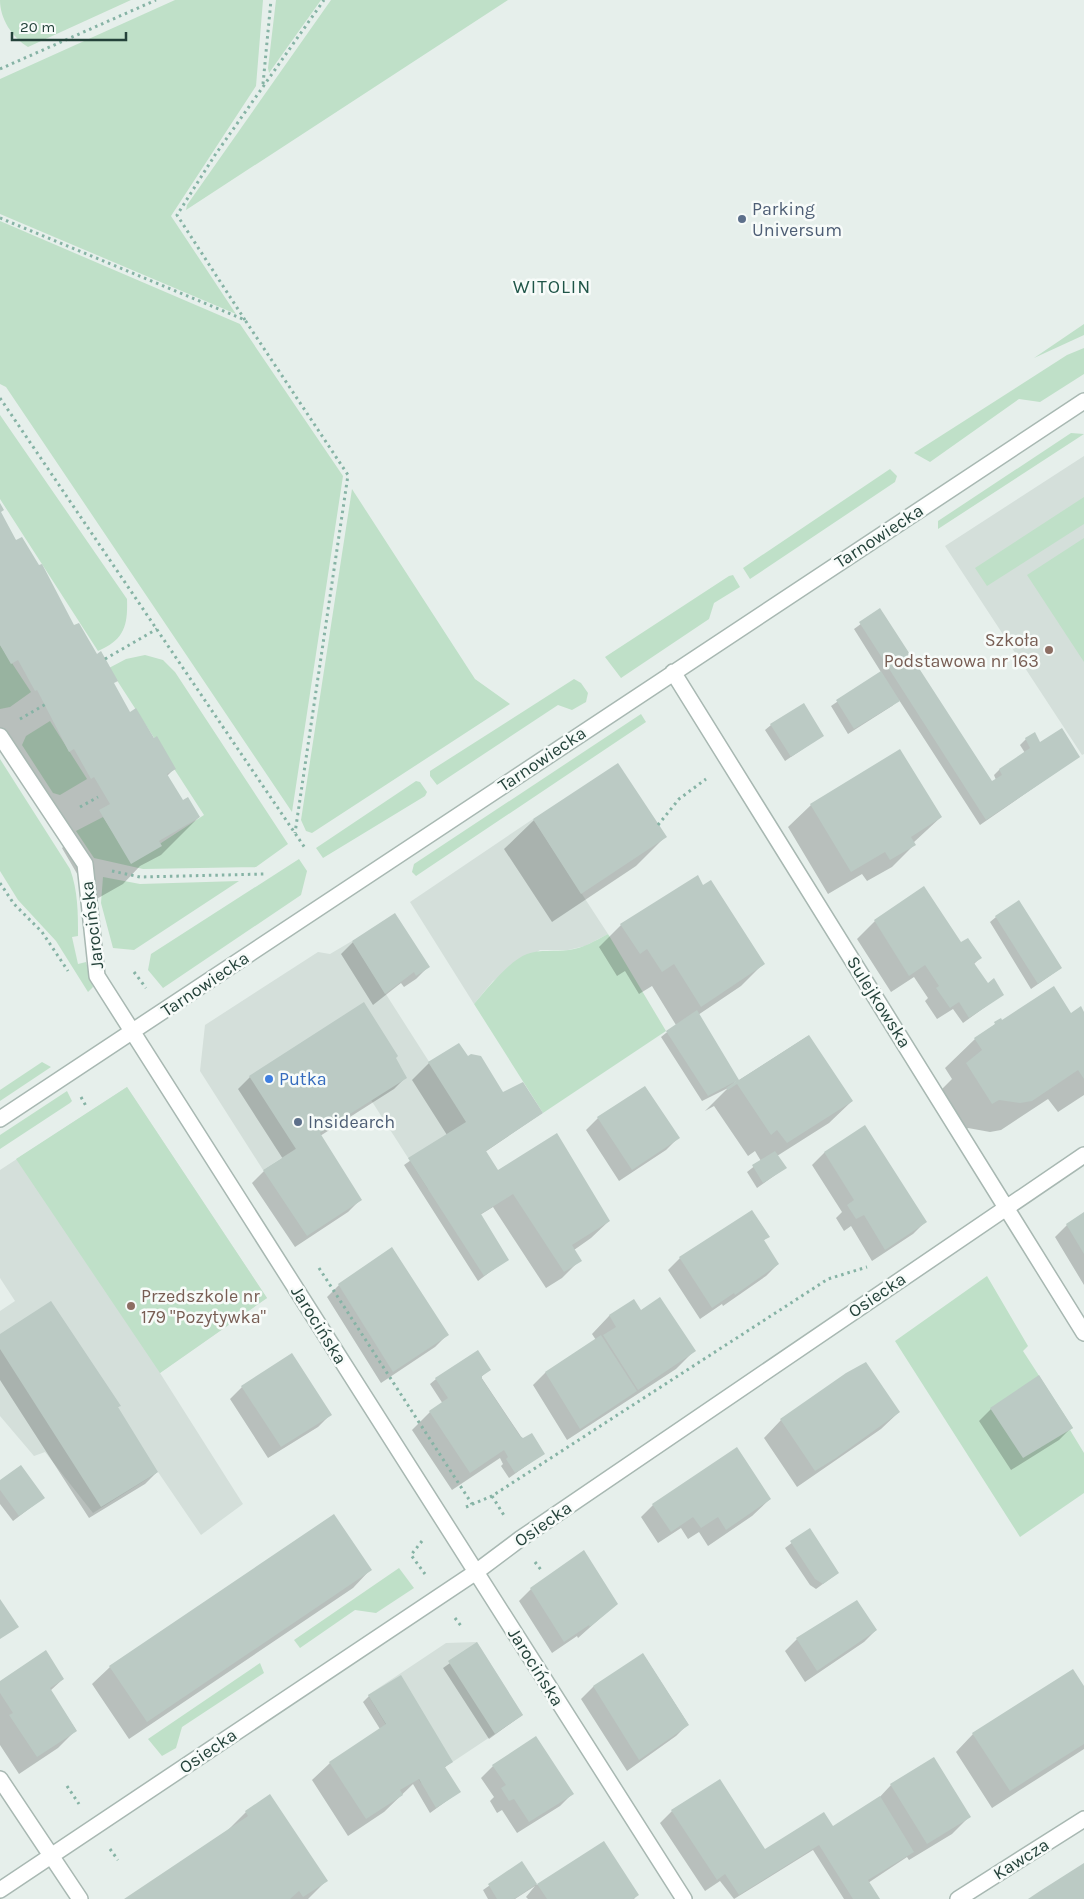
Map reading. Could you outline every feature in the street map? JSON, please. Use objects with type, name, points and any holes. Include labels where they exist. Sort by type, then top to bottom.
[{"type":"street","name":"Tarnowiecka","points":[[0,1119],[1084,401]]},
{"type":"street","name":"Sulejkowska","points":[[673,672],[1084,1333]]},
{"type":"street","name":"Jarocińska","points":[[0,736],[85,864],[97,976],[134,1031],[684,1899]]},
{"type":"street","name":"Osiecka","points":[[0,1890],[476,1572],[520,1539],[1084,1155]]},
{"type":"street","points":[[0,1779],[80,1899]]},
{"type":"street","name":"Kawcza","points":[[958,1899],[1084,1820]]},
{"type":"path","points":[[0,70],[156,0]]},
{"type":"path","points":[[263,86],[271,0]]},
{"type":"path","points":[[295,833],[348,475],[177,215],[263,86],[324,0]]},
{"type":"path","points":[[0,218],[245,320]]},
{"type":"path","points":[[0,398],[305,848]]},
{"type":"path","points":[[105,659],[157,629]]},
{"type":"path","points":[[658,825],[679,799],[706,780]]},
{"type":"path","points":[[85,864],[140,877],[266,874]]},
{"type":"path","points":[[0,883],[14,904],[42,932],[73,980]]},
{"type":"path","points":[[317,1265],[472,1504]]},
{"type":"path","points":[[492,1496],[828,1279],[874,1265]]},
{"type":"path","points":[[411,1554],[430,1581]]},
{"type":"shaded area","name":"Szkoła Podstawowa nr 163","points":[[1084,456],[1084,754],[1082,755],[945,546]]},
{"type":"shaded area","points":[[533,819],[608,934],[585,946],[568,950],[540,950],[493,981],[474,1004],[410,902]]},
{"type":"shaded area","points":[[352,941],[486,1151],[428,1189],[371,1100],[263,1170],[200,1071],[205,1025],[318,952],[330,954]]},
{"type":"shaded area","name":"Przedszkole nr 179 \"Pozytywka\"","points":[[127,1087],[267,1298],[160,1373],[243,1504],[201,1535],[158,1472],[93,1513],[45,1452],[34,1456],[0,1416],[0,1311],[15,1301],[0,1278],[0,1170]]},
{"type":"shaded area","points":[[477,1642],[523,1715],[421,1783],[368,1695],[446,1643]]},
{"type":"green space","points":[[0,0],[131,0],[28,47],[8,27],[2,14]]},
{"type":"green space","points":[[175,0],[263,0],[256,86],[171,216],[236,314],[0,214],[0,79]]},
{"type":"green space","points":[[276,0],[321,0],[269,73],[268,68]]},
{"type":"green space","points":[[331,0],[508,0],[186,210],[187,205]]},
{"type":"green space","points":[[0,221],[240,324],[343,476],[292,812],[6,387],[0,384]]},
{"type":"green space","points":[[1084,324],[1084,335],[1034,358]]},
{"type":"green space","points":[[1084,348],[1084,374],[1040,402],[1019,399],[930,462],[914,453],[1067,355]]},
{"type":"green space","points":[[0,415],[127,599],[127,617],[123,631],[114,642],[98,651],[0,499]]},
{"type":"green space","points":[[1071,433],[1084,434],[938,529],[938,521]]},
{"type":"green space","points":[[890,469],[897,476],[895,482],[750,579],[743,568]]},
{"type":"green space","points":[[352,489],[475,679],[510,704],[312,833],[306,831],[301,820]]},
{"type":"green space","points":[[1084,497],[1084,524],[987,586],[975,568]]},
{"type":"green space","points":[[1084,538],[1084,662],[1027,575]]},
{"type":"green space","points":[[733,575],[740,587],[714,603],[709,619],[621,678],[605,657]]},
{"type":"green space","points":[[0,645],[31,692],[10,707],[0,709]]},
{"type":"green space","points":[[145,655],[163,660],[175,672],[288,844],[256,867],[143,869],[94,858],[76,831],[103,817],[132,862],[204,815],[109,668],[126,659]]},
{"type":"green space","points":[[574,679],[581,683],[588,693],[586,702],[572,710],[558,705],[437,785],[430,776],[430,771]]},
{"type":"green space","points":[[641,714],[646,722],[416,876],[412,872],[414,864]]},
{"type":"green space","points":[[50,721],[87,779],[60,795],[53,793],[22,745],[26,736]]},
{"type":"green space","points":[[0,759],[70,869],[76,894],[78,919],[78,936],[72,937],[78,964],[86,962],[93,987],[88,992],[56,941],[18,900],[0,871]]},
{"type":"green space","points":[[416,781],[420,782],[427,792],[425,796],[323,858],[316,848]]},
{"type":"green space","points":[[299,859],[307,871],[301,895],[163,988],[148,970],[151,954]]},
{"type":"green space","points":[[103,877],[140,884],[239,881],[134,950],[113,948],[101,903]]},
{"type":"green space","points":[[608,934],[666,1031],[543,1113],[474,1004],[499,976],[520,957],[537,952],[574,949]]},
{"type":"green space","points":[[42,1062],[51,1067],[0,1101],[0,1090]]},
{"type":"green space","points":[[127,1087],[267,1298],[160,1373],[16,1159]]},
{"type":"green space","points":[[67,1091],[72,1101],[70,1103],[0,1149],[0,1135]]},
{"type":"green space","points":[[987,1276],[1028,1346],[1023,1351],[1073,1428],[1070,1430],[1084,1453],[1084,1493],[1020,1537],[895,1341]]},
{"type":"green space","points":[[399,1568],[414,1588],[376,1613],[355,1610],[300,1648],[294,1640]]},
{"type":"green space","points":[[260,1663],[264,1673],[182,1727],[176,1748],[162,1756],[148,1739]]},
{"type":"building","points":[[0,503],[4,510],[1,512],[16,540],[22,537],[39,565],[42,564],[74,625],[79,623],[97,654],[101,651],[118,681],[114,683],[130,712],[136,708],[154,738],[157,736],[176,769],[167,774],[183,800],[188,797],[200,817],[159,841],[162,846],[131,864],[99,810],[110,804],[94,777],[91,779],[74,749],[69,752],[37,690],[35,691],[18,660],[11,664],[0,645]]},
{"type":"building","points":[[880,608],[992,781],[1002,775],[999,769],[1030,748],[1025,738],[1035,732],[1040,742],[1062,728],[1080,757],[986,820],[859,622]]},
{"type":"building","points":[[881,671],[900,701],[854,729],[836,700]]},
{"type":"building","points":[[804,703],[824,736],[791,757],[770,724]]},
{"type":"building","points":[[900,749],[942,817],[911,837],[916,845],[890,860],[885,852],[851,872],[810,804]]},
{"type":"building","points":[[618,763],[667,837],[581,894],[533,819]]},
{"type":"building","points":[[698,875],[703,885],[711,880],[765,964],[701,1007],[674,964],[662,972],[647,949],[640,954],[620,924]]},
{"type":"building","points":[[924,886],[961,942],[968,938],[982,958],[974,963],[988,983],[994,978],[1004,995],[969,1018],[959,1002],[950,1008],[936,988],[939,986],[925,965],[909,976],[874,920]]},
{"type":"building","points":[[1019,900],[1062,968],[1038,984],[995,916]]},
{"type":"building","points":[[395,913],[430,967],[416,976],[414,972],[385,994],[352,941]]},
{"type":"building","points":[[1054,986],[1071,1013],[1081,1006],[1084,1012],[1084,1079],[1078,1070],[1032,1101],[1020,1103],[999,1100],[992,1104],[966,1063],[982,1050],[974,1038],[995,1024],[994,1022],[1001,1018],[1002,1020]]},
{"type":"building","points":[[364,1002],[398,1056],[396,1058],[407,1078],[320,1133],[362,1200],[307,1236],[263,1170],[296,1149],[249,1076]]},
{"type":"building","points":[[697,1010],[739,1080],[809,1035],[853,1101],[787,1143],[777,1130],[771,1135],[737,1084],[728,1090],[726,1088],[736,1081],[708,1096],[666,1031]]},
{"type":"building","points":[[459,1043],[468,1056],[471,1054],[481,1056],[503,1092],[523,1082],[543,1113],[486,1151],[498,1170],[557,1133],[610,1221],[572,1245],[582,1261],[564,1272],[513,1194],[481,1214],[509,1260],[484,1276],[408,1158],[466,1122],[428,1062]]},
{"type":"building","points":[[645,1086],[680,1138],[632,1170],[597,1117]]},
{"type":"building","points":[[865,1125],[927,1222],[885,1250],[864,1215],[856,1219],[847,1205],[854,1200],[824,1152]]},
{"type":"building","points":[[775,1151],[787,1168],[763,1183],[752,1165]]},
{"type":"building","points":[[752,1210],[770,1237],[764,1240],[779,1264],[735,1295],[734,1293],[712,1308],[679,1257]]},
{"type":"building","points":[[1084,1212],[1084,1254],[1066,1224]]},
{"type":"building","points":[[392,1247],[449,1335],[393,1372],[338,1284]]},
{"type":"building","points":[[660,1297],[696,1351],[638,1390],[603,1335],[616,1327],[609,1315],[634,1299],[641,1310]]},
{"type":"building","points":[[51,1301],[121,1406],[118,1407],[158,1472],[101,1507],[0,1349],[0,1334]]},
{"type":"building","points":[[601,1335],[637,1391],[580,1429],[545,1372]]},
{"type":"building","points":[[478,1350],[491,1370],[482,1376],[482,1379],[520,1436],[523,1438],[532,1433],[545,1454],[515,1473],[506,1459],[508,1457],[504,1450],[470,1473],[429,1411],[448,1398],[435,1378]]},
{"type":"building","points":[[292,1353],[332,1415],[281,1447],[241,1386]]},
{"type":"building","points":[[866,1362],[900,1412],[815,1471],[780,1419],[846,1373]]},
{"type":"building","points":[[1039,1375],[1073,1428],[1023,1458],[990,1408]]},
{"type":"building","points":[[737,1447],[771,1499],[726,1530],[718,1517],[701,1528],[693,1517],[671,1532],[652,1504]]},
{"type":"building","points":[[21,1465],[45,1498],[19,1516],[0,1490],[0,1480]]},
{"type":"building","points":[[334,1514],[372,1570],[147,1722],[109,1666]]},
{"type":"building","points":[[810,1528],[839,1573],[823,1584],[815,1579],[790,1541]]},
{"type":"building","points":[[584,1550],[618,1604],[590,1627],[589,1625],[564,1642],[530,1588]]},
{"type":"building","points":[[0,1599],[19,1627],[0,1639]]},
{"type":"building","points":[[857,1600],[877,1630],[817,1671],[796,1638]]},
{"type":"building","points":[[477,1642],[523,1715],[495,1734],[448,1661]]},
{"type":"building","points":[[46,1650],[64,1679],[50,1688],[77,1731],[37,1757],[9,1715],[13,1713],[0,1693],[0,1681]]},
{"type":"building","points":[[643,1653],[689,1725],[639,1760],[593,1686]]},
{"type":"building","points":[[1073,1669],[1084,1686],[1084,1744],[1010,1791],[972,1733]]},
{"type":"building","points":[[401,1675],[453,1762],[445,1767],[461,1792],[436,1808],[419,1779],[400,1790],[403,1795],[366,1819],[329,1762],[386,1724],[368,1695]]},
{"type":"building","points":[[536,1736],[574,1794],[529,1822],[514,1799],[509,1801],[501,1788],[506,1785],[492,1765]]},
{"type":"building","points":[[934,1757],[971,1817],[927,1844],[890,1784]]},
{"type":"building","points":[[720,1779],[765,1849],[824,1812],[833,1826],[880,1796],[914,1852],[868,1880],[880,1899],[853,1899],[819,1845],[739,1895],[725,1874],[717,1880],[671,1810]]},
{"type":"building","points":[[270,1794],[328,1881],[303,1897],[299,1891],[290,1899],[124,1899],[248,1816],[245,1811]]},
{"type":"building","points":[[604,1841],[639,1895],[633,1899],[547,1899],[537,1884]]},
{"type":"building","points":[[522,1861],[537,1884],[514,1899],[497,1899],[488,1884]]},
{"type":"building","points":[[1084,1863],[1084,1899],[1028,1899],[1040,1891]]},
{"type":"place","name":"Parking Universum","points":[[742,219]]},
{"type":"place","name":"Szkoła Podstawowa nr 163","points":[[1049,650]]},
{"type":"place","name":"Putka","points":[[269,1079]]},
{"type":"place","name":"Insidearch","points":[[298,1122]]},
{"type":"place","name":"Przedszkole nr 179 \"Pozytywka\"","points":[[131,1306]]},
{"type":"district","name":"WITOLIN","points":[[552,287]]}]
